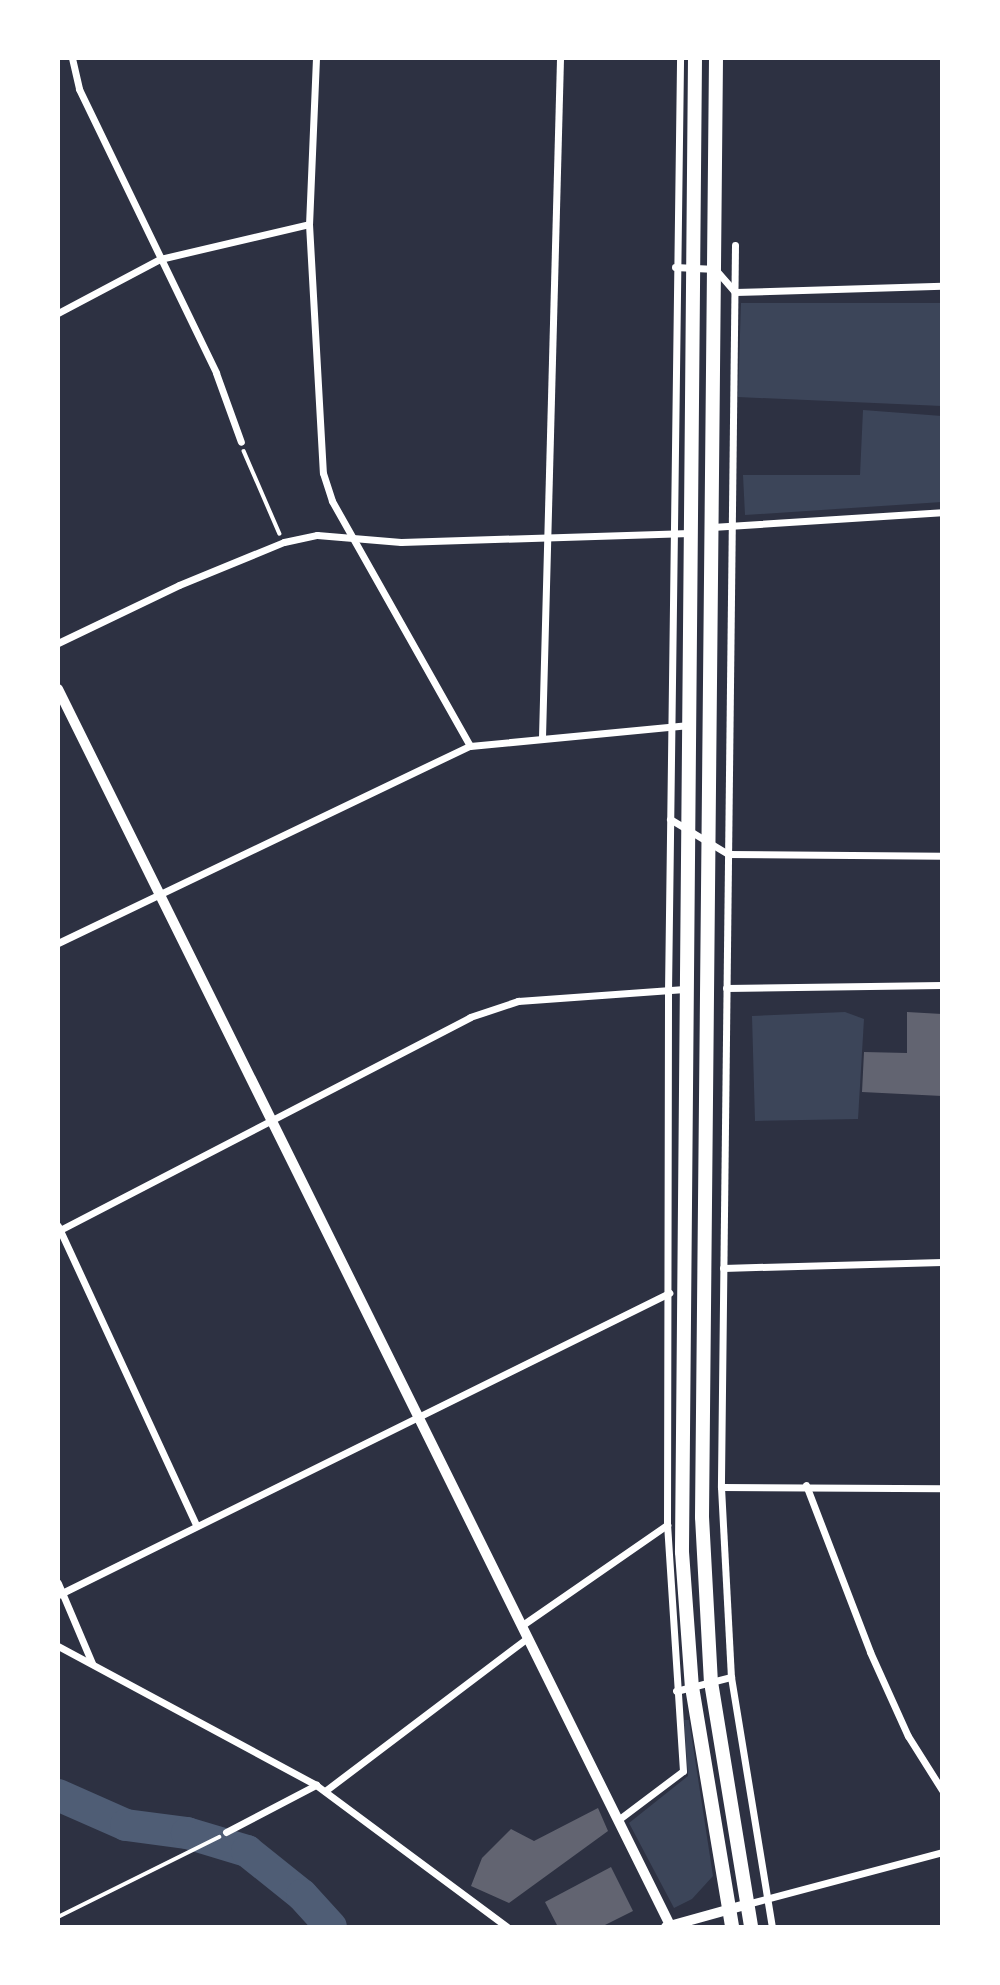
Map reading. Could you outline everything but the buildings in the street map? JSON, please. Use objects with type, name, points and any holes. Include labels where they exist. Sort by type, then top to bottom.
[{"type":"main road","points":[[695,58],[682,1552],[692,1687],[727,1910],[732,1927]]},
{"type":"main road","points":[[716,58],[702,1504],[711,1682],[745,1905],[751,1927]]},
{"type":"main road","points":[[683,1224],[705,1223]]},
{"type":"street","points":[[72,58],[79,89],[216,373],[241,442]]},
{"type":"street","points":[[316,58],[309,224],[323,472],[351,536],[470,747]]},
{"type":"street","points":[[542,737],[545,539],[560,58]]},
{"type":"street","points":[[618,1820],[683,1771],[667,1525],[670,726],[675,535],[675,267],[680,58]]},
{"type":"street","points":[[58,313],[160,259],[309,224]]},
{"type":"street","points":[[734,245],[721,1487],[731,1677],[772,1927]]},
{"type":"street","points":[[675,267],[715,270],[735,292],[942,286]]},
{"type":"street","points":[[712,527],[942,512]]},
{"type":"street","points":[[58,643],[284,542],[317,535],[401,542],[691,533]]},
{"type":"street","points":[[58,689],[669,1927],[766,1898],[942,1852]]},
{"type":"street","points":[[58,943],[470,747],[542,737],[688,724]]},
{"type":"street","points":[[670,819],[728,854],[942,856]]},
{"type":"street","points":[[726,988],[942,985]]},
{"type":"street","points":[[196,1525],[58,1229],[470,1017],[518,1001],[685,989]]},
{"type":"street","points":[[723,1268],[942,1262]]},
{"type":"street","points":[[60,1594],[415,1416],[669,1293]]},
{"type":"street","points":[[721,1487],[806,1485],[942,1488]]},
{"type":"street","points":[[806,1485],[870,1652],[908,1736],[942,1790]]},
{"type":"street","points":[[520,1626],[667,1525]]},
{"type":"street","points":[[58,1583],[60,1594],[92,1664]]},
{"type":"street","points":[[325,1791],[526,1639]]},
{"type":"street","points":[[58,1646],[316,1785],[507,1927]]},
{"type":"street","points":[[676,1691],[731,1677]]},
{"type":"street","points":[[226,1832],[316,1785]]},
{"type":"path","points":[[241,442],[284,542]]},
{"type":"path","points":[[58,1917],[226,1832]]},
{"type":"shaded area","points":[[741,303],[942,303],[942,406],[738,397]]},
{"type":"shaded area","points":[[863,410],[942,416],[942,502],[745,515],[743,475],[860,475]]},
{"type":"shaded area","points":[[845,1012],[864,1019],[858,1119],[755,1121],[752,1016]]},
{"type":"shaded area","points":[[684,1720],[689,1720],[713,1876],[692,1899],[674,1908],[629,1823],[688,1776]]},
{"type":"waterway","points":[[58,1795],[126,1825],[187,1833],[247,1851],[302,1895],[331,1927]]}]
